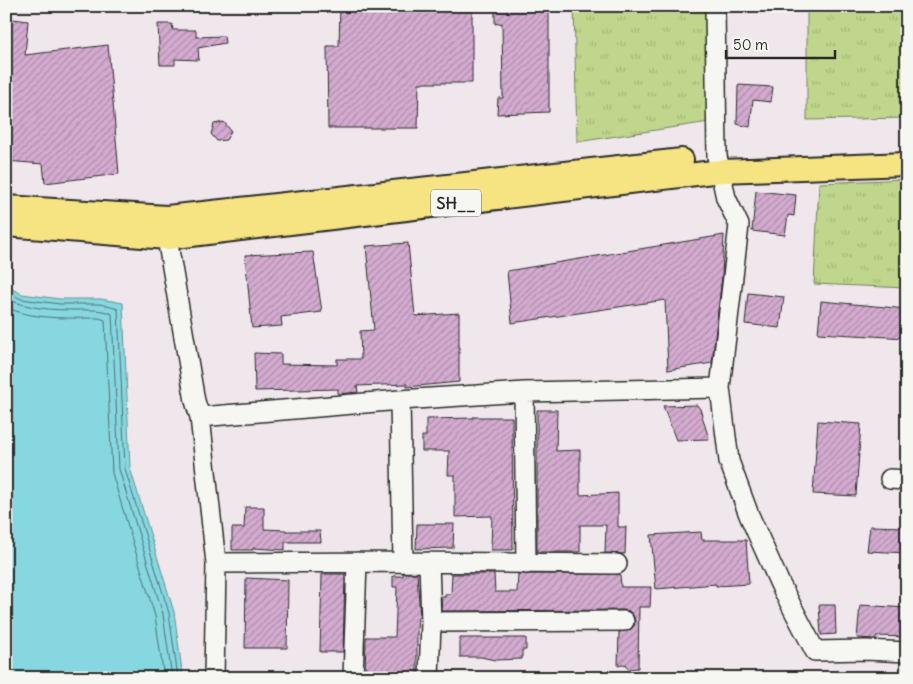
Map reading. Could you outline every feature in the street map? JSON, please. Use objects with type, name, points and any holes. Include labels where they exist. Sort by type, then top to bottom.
[{"type":"main road","points":[[719,164],[907,148]]},
{"type":"main road","name":"SH__","points":[[6,225],[167,227],[719,164],[907,164]]},
{"type":"main road","points":[[6,207],[167,227]]},
{"type":"street","points":[[714,6],[719,164],[726,198],[739,225],[720,388],[728,461],[749,515],[780,584],[816,651],[866,650],[907,652]]},
{"type":"street","points":[[167,227],[195,401],[200,417],[216,563],[214,678]]},
{"type":"street","points":[[200,417],[400,400],[524,392],[720,388]]},
{"type":"street","points":[[524,392],[526,564]]},
{"type":"street","points":[[400,400],[403,562]]},
{"type":"street","points":[[353,678],[356,562]]},
{"type":"street","points":[[216,563],[429,562],[616,564]]},
{"type":"street","points":[[429,562],[430,678]]},
{"type":"street","points":[[431,622],[624,621]]},
{"type":"green space","points":[[574,6],[705,6],[709,122],[577,142]]},
{"type":"green space","points":[[807,6],[907,6],[907,118],[807,120]]},
{"type":"green space","points":[[907,179],[907,288],[814,284],[819,183]]},
{"type":"water","points":[[6,286],[22,294],[60,299],[101,299],[123,303],[130,468],[174,612],[183,678],[6,678]]},
{"type":"building","points":[[340,6],[472,6],[472,83],[419,83],[418,128],[328,128],[327,46],[339,46]]},
{"type":"building","points":[[495,6],[549,6],[549,112],[497,114],[498,98],[503,98],[502,23],[495,24]]},
{"type":"building","points":[[6,18],[28,21],[25,55],[108,45],[119,174],[45,183],[43,164],[6,161]]},
{"type":"building","points":[[158,24],[172,24],[173,30],[196,30],[196,37],[224,36],[225,43],[198,48],[199,60],[175,59],[175,65],[160,65]]},
{"type":"building","points":[[738,85],[773,87],[771,102],[753,100],[750,127],[737,124]]},
{"type":"building","points":[[224,122],[231,131],[226,140],[217,141],[211,134],[214,124]]},
{"type":"building","points":[[756,191],[796,195],[794,216],[788,215],[785,235],[752,231]]},
{"type":"building","points":[[724,235],[722,276],[712,363],[668,370],[665,300],[512,323],[507,271]]},
{"type":"building","points":[[408,243],[415,316],[459,313],[459,382],[407,387],[407,384],[357,386],[358,392],[338,394],[338,389],[255,391],[254,353],[281,354],[281,364],[337,365],[337,359],[361,359],[360,331],[374,330],[366,246]]},
{"type":"building","points":[[313,252],[322,312],[281,317],[282,326],[252,328],[245,255]]},
{"type":"building","points":[[748,293],[784,297],[780,328],[745,324]]},
{"type":"building","points":[[821,301],[907,309],[907,338],[818,333]]},
{"type":"building","points":[[697,405],[709,439],[676,440],[663,406]]},
{"type":"building","points":[[537,410],[557,410],[556,451],[580,450],[580,495],[618,493],[618,527],[626,527],[625,554],[605,553],[606,525],[580,525],[580,552],[537,552]]},
{"type":"building","points":[[512,417],[513,550],[491,550],[492,516],[455,517],[455,475],[448,475],[449,451],[422,451],[422,436],[426,436],[426,419]]},
{"type":"building","points":[[818,421],[861,424],[856,496],[813,494]]},
{"type":"building","points":[[245,507],[264,507],[264,529],[320,531],[321,542],[285,542],[285,550],[253,548],[253,550],[232,550],[232,528],[244,528]]},
{"type":"building","points":[[417,524],[454,524],[453,548],[416,549]]},
{"type":"building","points":[[870,526],[907,527],[907,553],[867,551]]},
{"type":"building","points":[[701,532],[702,540],[746,540],[749,584],[716,586],[716,584],[656,589],[651,535]]},
{"type":"building","points":[[403,573],[417,573],[420,617],[418,617],[417,630],[417,675],[365,676],[366,637],[395,637],[397,587],[393,587],[393,576],[403,576]]},
{"type":"building","points":[[322,574],[345,574],[343,652],[320,652]]},
{"type":"building","points":[[452,574],[494,574],[495,592],[517,592],[518,574],[620,574],[621,587],[651,587],[650,607],[639,607],[638,668],[628,669],[626,664],[618,666],[619,632],[630,630],[634,626],[635,621],[629,611],[442,611],[441,597],[445,597],[445,594],[451,594]]},
{"type":"building","points":[[246,578],[288,580],[287,648],[245,648]]},
{"type":"building","points":[[819,605],[835,605],[836,634],[821,635]]},
{"type":"building","points":[[860,605],[907,608],[907,637],[876,636],[876,639],[857,638]]},
{"type":"building","points":[[460,638],[526,638],[526,650],[522,650],[522,659],[495,660],[481,657],[460,657]]}]
